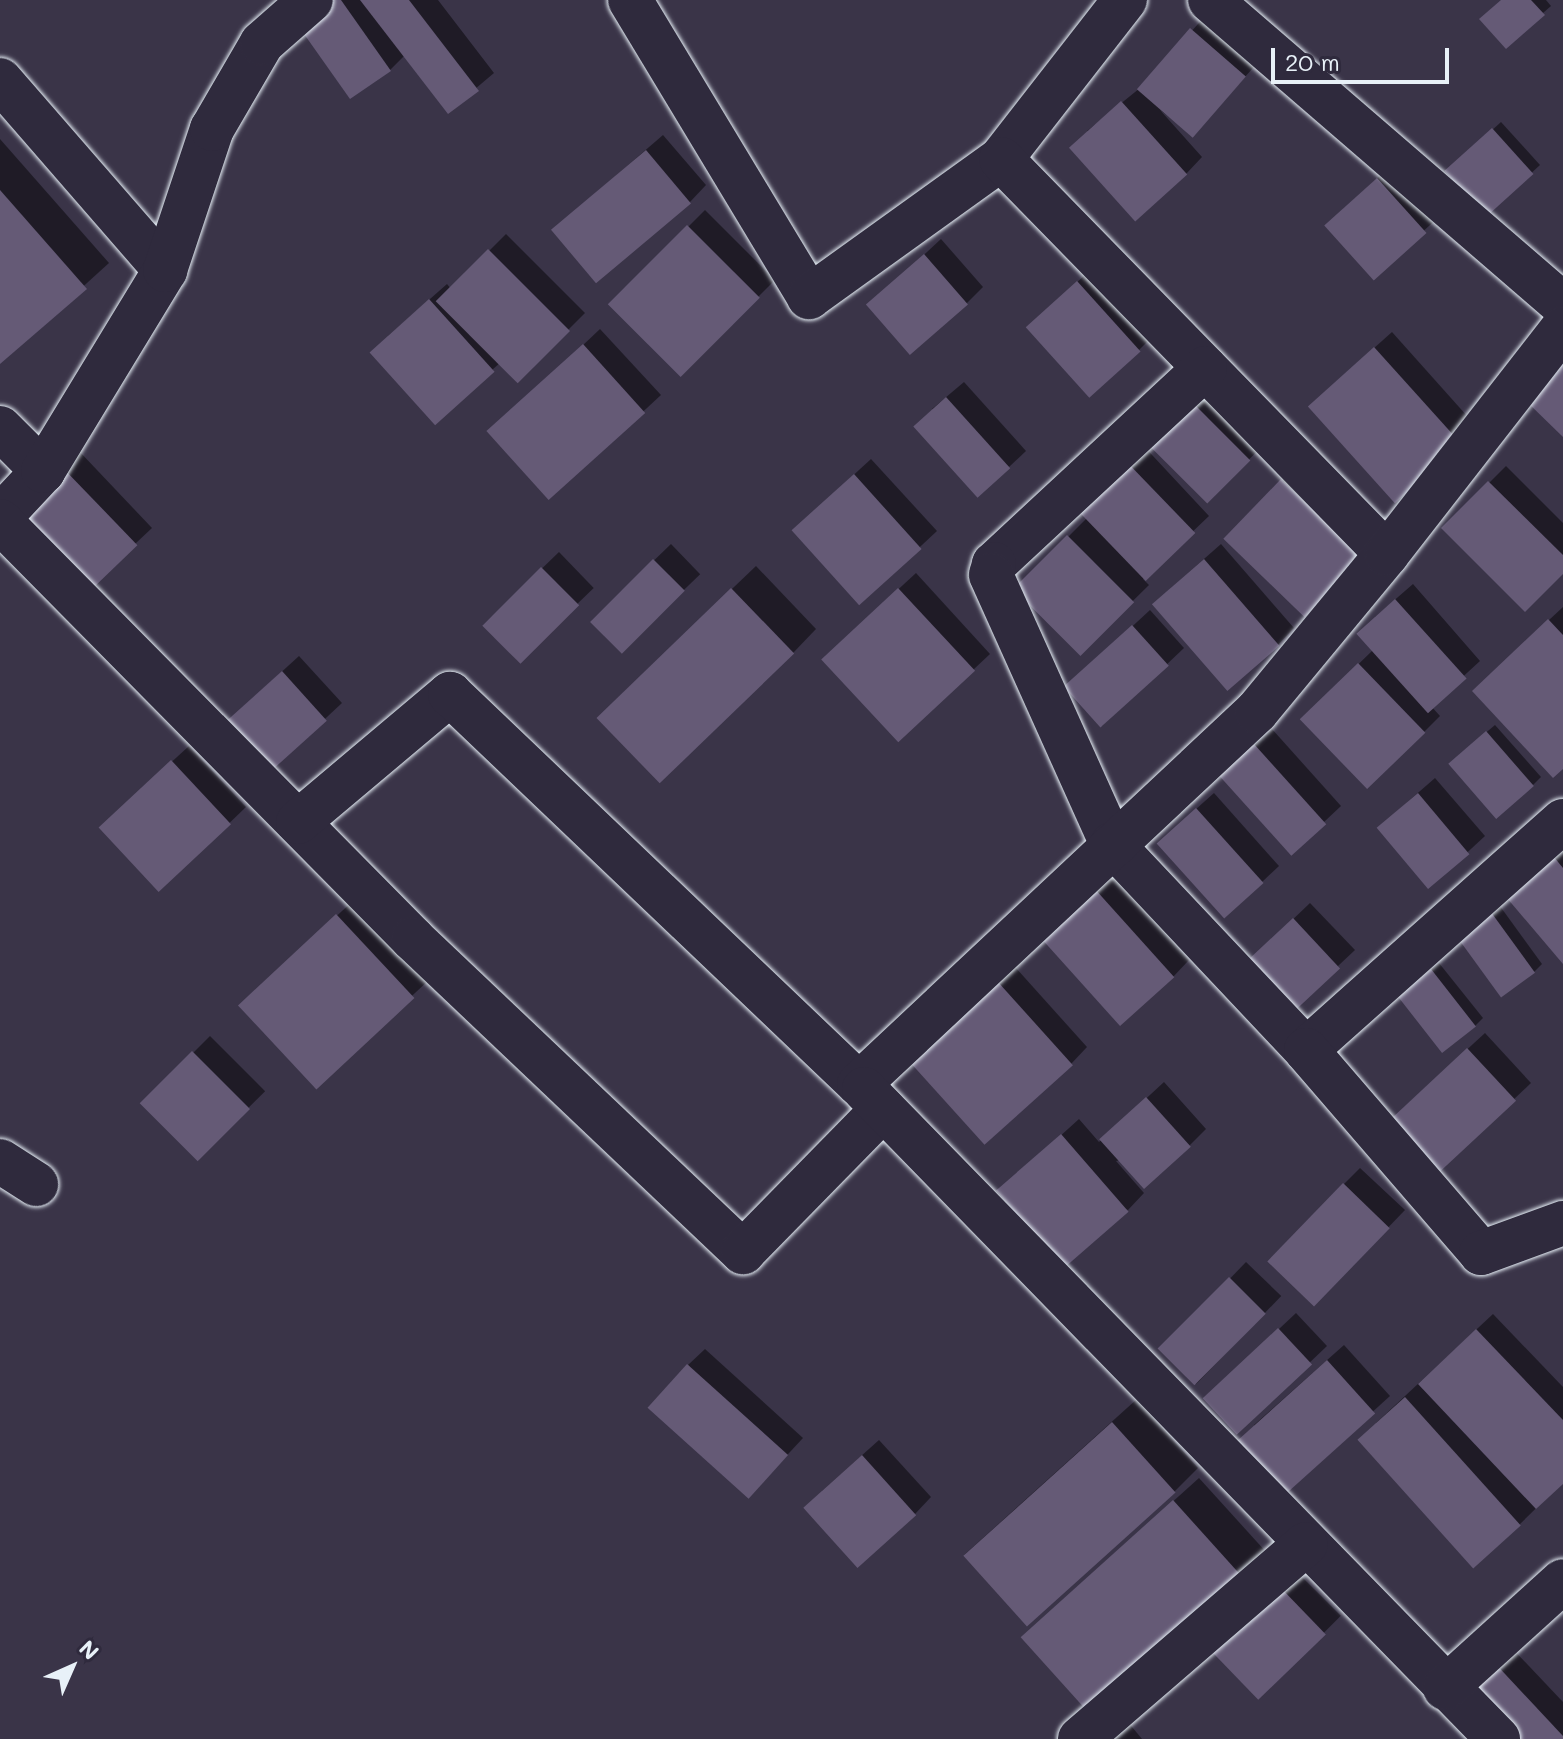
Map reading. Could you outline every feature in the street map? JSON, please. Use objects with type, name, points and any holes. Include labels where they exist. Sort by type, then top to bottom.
[{"type":"street","points":[[311,0],[262,43],[212,129],[165,270],[43,471],[0,519],[413,939],[743,1252],[871,1097],[1112,844],[1257,711],[1387,554],[1563,328]]},
{"type":"street","points":[[630,0],[809,297],[1001,159],[1125,0]]},
{"type":"street","points":[[1210,0],[1563,305]]},
{"type":"street","points":[[0,80],[165,270]]},
{"type":"street","points":[[1001,159],[1387,554]]},
{"type":"street","points":[[1205,368],[991,569],[1112,844],[1306,1050],[1481,1253],[1563,1223]]},
{"type":"street","points":[[0,428],[43,471]]},
{"type":"street","points":[[298,822],[450,694],[871,1097],[1498,1739]]},
{"type":"street","points":[[1306,1050],[1563,821]]},
{"type":"street","points":[[1080,1739],[1306,1544]]},
{"type":"street","points":[[1445,1688],[1563,1581]]},
{"type":"building","points":[[332,0],[341,0],[391,71],[350,99],[297,24]]},
{"type":"building","points":[[360,0],[409,0],[479,91],[448,114]]},
{"type":"building","points":[[1501,0],[1531,0],[1545,15],[1506,49],[1479,19]]},
{"type":"building","points":[[1190,28],[1246,77],[1193,138],[1137,89]]},
{"type":"building","points":[[1121,101],[1187,175],[1135,221],[1069,148]]},
{"type":"building","points":[[1492,128],[1533,174],[1486,217],[1444,171]]},
{"type":"building","points":[[646,150],[691,204],[596,283],[551,230]]},
{"type":"building","points":[[1377,178],[1427,233],[1374,281],[1324,226]]},
{"type":"building","points":[[0,190],[87,289],[0,364]]},
{"type":"building","points":[[687,225],[760,298],[681,377],[608,304]]},
{"type":"building","points":[[488,249],[570,331],[518,383],[436,301]]},
{"type":"building","points":[[924,254],[968,305],[910,355],[866,305]]},
{"type":"building","points":[[1077,281],[1141,352],[1089,398],[1026,327]]},
{"type":"building","points":[[429,299],[495,372],[435,425],[370,353]]},
{"type":"building","points":[[583,344],[645,413],[549,500],[486,431]]},
{"type":"building","points":[[1374,347],[1461,444],[1395,503],[1308,407]]},
{"type":"building","points":[[1563,360],[1563,437],[1524,399]]},
{"type":"building","points":[[946,397],[1010,468],[978,498],[913,426]]},
{"type":"building","points":[[1191,401],[1250,460],[1207,504],[1148,444]]},
{"type":"building","points":[[1121,456],[1195,533],[1146,581],[1071,504]]},
{"type":"building","points":[[61,466],[137,545],[94,588],[17,508]]},
{"type":"building","points":[[854,474],[922,549],[859,605],[792,530]]},
{"type":"building","points":[[1281,479],[1362,557],[1305,617],[1223,539]]},
{"type":"building","points":[[1488,481],[1563,555],[1563,574],[1525,612],[1441,528]]},
{"type":"building","points":[[1067,535],[1134,602],[1080,656],[1013,589]]},
{"type":"building","points":[[653,559],[685,591],[622,654],[590,622]]},
{"type":"building","points":[[1204,559],[1279,646],[1227,691],[1152,604]]},
{"type":"building","points":[[541,567],[579,605],[520,664],[482,626]]},
{"type":"building","points":[[731,588],[794,653],[660,783],[596,718]]},
{"type":"building","points":[[898,588],[975,671],[898,742],[821,660]]},
{"type":"building","points":[[1395,599],[1467,679],[1428,713],[1356,634]]},
{"type":"building","points":[[1548,619],[1563,635],[1563,769],[1553,778],[1472,691]]},
{"type":"building","points":[[1132,625],[1169,666],[1100,727],[1064,687]]},
{"type":"building","points":[[1358,663],[1425,733],[1367,789],[1300,719]]},
{"type":"building","points":[[282,671],[327,721],[267,775],[222,725]]},
{"type":"building","points":[[1486,731],[1534,786],[1496,819],[1448,764]]},
{"type":"building","points":[[1254,744],[1326,824],[1291,856],[1219,775]]},
{"type":"building","points":[[171,760],[231,824],[159,892],[99,828]]},
{"type":"building","points":[[1418,793],[1469,854],[1428,889],[1377,828]]},
{"type":"building","points":[[1196,808],[1264,883],[1224,919],[1157,843]]},
{"type":"building","points":[[1549,851],[1563,868],[1563,964],[1501,891]]},
{"type":"building","points":[[1094,888],[1174,977],[1120,1026],[1040,937]]},
{"type":"building","points":[[1488,908],[1535,973],[1501,997],[1454,933]]},
{"type":"building","points":[[336,914],[414,998],[316,1089],[238,1005]]},
{"type":"building","points":[[1293,918],[1340,968],[1294,1011],[1247,961]]},
{"type":"building","points":[[1431,969],[1476,1027],[1442,1053],[1397,995]]},
{"type":"building","points":[[998,982],[1073,1065],[985,1145],[910,1062]]},
{"type":"building","points":[[1467,1048],[1516,1101],[1432,1179],[1383,1126]]},
{"type":"building","points":[[192,1051],[250,1109],[198,1161],[140,1103]]},
{"type":"building","points":[[1146,1097],[1191,1147],[1144,1189],[1099,1139]]},
{"type":"building","points":[[1061,1134],[1129,1212],[1064,1268],[996,1190]]},
{"type":"building","points":[[1343,1183],[1390,1228],[1314,1307],[1267,1261]]},
{"type":"building","points":[[1229,1277],[1266,1314],[1194,1385],[1158,1348]]},
{"type":"building","points":[[1278,1328],[1312,1365],[1237,1435],[1203,1398]]},
{"type":"building","points":[[1476,1329],[1563,1420],[1563,1484],[1536,1509],[1418,1384]]},
{"type":"building","points":[[1327,1360],[1375,1414],[1284,1496],[1236,1442]]},
{"type":"building","points":[[687,1364],[788,1455],[749,1499],[648,1408]]},
{"type":"building","points":[[1405,1397],[1521,1526],[1473,1568],[1357,1440]]},
{"type":"building","points":[[1112,1422],[1176,1493],[1027,1626],[963,1556]]},
{"type":"building","points":[[862,1455],[916,1515],[857,1568],[803,1508]]},
{"type":"building","points":[[1173,1500],[1243,1578],[1091,1715],[1021,1637]]},
{"type":"building","points":[[1280,1587],[1326,1634],[1258,1700],[1212,1652]]},
{"type":"building","points":[[1492,1660],[1563,1739],[1501,1739],[1457,1693]]}]
